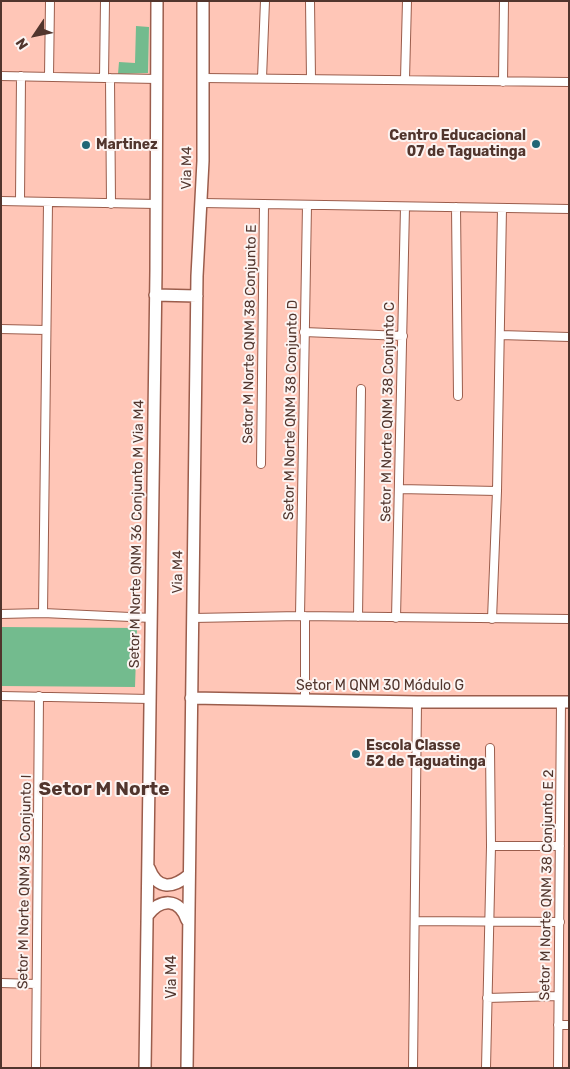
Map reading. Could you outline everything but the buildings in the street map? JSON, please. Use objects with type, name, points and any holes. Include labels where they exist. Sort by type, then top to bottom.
[{"type":"main road","name":"Setor M Norte QNM 36 Conjunto M Via M4","points":[[145,1068],[152,618],[157,1]]},
{"type":"main road","name":"Via M4","points":[[187,1068],[197,296],[202,203],[204,78],[203,1]]},
{"type":"main road","points":[[155,295],[197,296]]},
{"type":"main road","name":"Setor M QNM 30 Módulo G","points":[[191,698],[417,702],[565,702]]},
{"type":"main road","points":[[148,864],[156,882],[164,885],[173,886],[189,875]]},
{"type":"main road","points":[[148,915],[159,904],[172,903],[184,911],[188,924]]},
{"type":"street","points":[[49,76],[50,1]]},
{"type":"street","points":[[105,1],[111,204]]},
{"type":"street","points":[[262,78],[265,1]]},
{"type":"street","points":[[310,1],[311,79]]},
{"type":"street","points":[[405,79],[407,1]]},
{"type":"street","points":[[503,82],[504,1]]},
{"type":"street","points":[[1,76],[157,79]]},
{"type":"street","points":[[20,201],[21,76]]},
{"type":"street","points":[[204,78],[569,82]]},
{"type":"street","points":[[1,201],[156,204]]},
{"type":"street","points":[[43,613],[48,203]]},
{"type":"street","points":[[202,203],[569,209]]},
{"type":"street","name":"Setor M Norte QNM 38 Conjunto E","points":[[261,464],[264,204]]},
{"type":"street","name":"Setor M Norte QNM 38 Conjunto D","points":[[305,700],[303,489],[307,205]]},
{"type":"street","name":"Setor M Norte QNM 38 Conjunto C","points":[[396,618],[405,207]]},
{"type":"street","points":[[456,207],[458,396]]},
{"type":"street","points":[[492,619],[497,491],[502,208]]},
{"type":"street","points":[[1,329],[46,330]]},
{"type":"street","points":[[304,332],[403,336]]},
{"type":"street","points":[[500,335],[569,337]]},
{"type":"street","points":[[358,617],[361,389]]},
{"type":"street","points":[[399,489],[497,491]]},
{"type":"street","points":[[1,614],[43,613],[152,618]]},
{"type":"street","points":[[193,618],[303,616],[569,619]]},
{"type":"street","points":[[1,696],[150,699]]},
{"type":"street","name":"Setor M Norte QNM 38 Conjunto I","points":[[36,1068],[39,696]]},
{"type":"street","points":[[413,1068],[417,702]]},
{"type":"street","name":"Setor M Norte QNM 38 Conjunto E 2","points":[[558,1068],[559,952],[564,880],[560,846],[565,702]]},
{"type":"street","points":[[486,1068],[490,748]]},
{"type":"street","points":[[490,846],[560,846]]},
{"type":"street","points":[[415,921],[560,922]]},
{"type":"street","points":[[559,952],[569,952]]},
{"type":"street","points":[[1,983],[36,984]]},
{"type":"street","points":[[487,998],[558,996]]},
{"type":"street","points":[[558,1025],[569,1025]]},
{"type":"green space","points":[[136,26],[149,27],[148,73],[118,74],[119,62],[135,63]]},
{"type":"green space","points":[[1,627],[137,628],[135,687],[1,686]]},
{"type":"place","name":"Centro Educacional 07 de Taguatinga","points":[[536,144]]},
{"type":"place","name":"Martinez","points":[[86,145]]},
{"type":"place","name":"Escola Classe 52 de Taguatinga","points":[[356,754]]},
{"type":"district","name":"Setor M Norte","points":[[104,790]]}]
